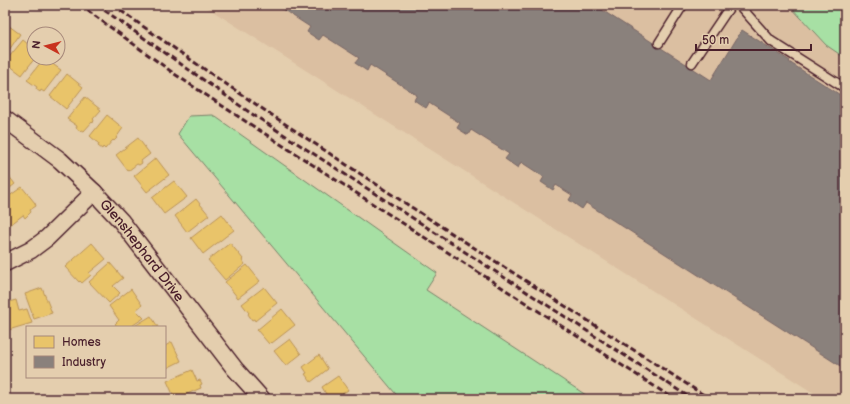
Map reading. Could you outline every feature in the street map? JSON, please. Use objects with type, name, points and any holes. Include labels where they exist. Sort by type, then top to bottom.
[{"type":"street","name":"Glenshephard Drive","points":[[5,119],[60,160],[94,192],[121,221],[235,369],[262,399]]},
{"type":"street","points":[[5,263],[31,250],[47,238],[94,192]]},
{"type":"lane","points":[[659,43],[683,5]]},
{"type":"lane","points":[[692,63],[731,5]]},
{"type":"lane","points":[[739,5],[771,41],[845,88]]},
{"type":"shaded area","points":[[203,5],[789,5],[826,45],[845,58],[845,399],[823,399]]},
{"type":"green space","points":[[789,5],[845,5],[845,58],[826,45]]},
{"type":"green space","points":[[213,115],[437,273],[426,290],[592,399],[400,399],[178,134],[189,116]]},
{"type":"building: Homes","points":[[5,23],[20,34],[5,56]]},
{"type":"building: Homes","points":[[23,40],[26,42],[26,66],[29,66],[22,75],[5,62]]},
{"type":"building: Homes","points":[[38,66],[55,66],[61,70],[44,92],[41,90],[40,92],[36,89],[37,87],[27,80]]},
{"type":"building: Homes","points":[[67,74],[83,87],[66,109],[50,96]]},
{"type":"building: Homes","points":[[85,97],[101,110],[93,119],[93,123],[92,122],[84,131],[80,131],[76,128],[77,126],[67,119]]},
{"type":"building: Homes","points":[[107,115],[123,128],[114,141],[113,140],[105,149],[103,147],[102,149],[90,136]]},
{"type":"building: Homes","points":[[138,138],[150,154],[141,161],[142,163],[139,165],[137,164],[128,171],[116,155]]},
{"type":"building: Homes","points":[[156,158],[169,175],[147,192],[134,176]]},
{"type":"building: Homes","points":[[5,171],[15,184],[5,192]]},
{"type":"building: Homes","points":[[174,181],[187,197],[164,214],[152,198]]},
{"type":"building: Homes","points":[[22,187],[36,206],[30,210],[31,212],[25,218],[23,215],[10,225],[5,219],[5,199]]},
{"type":"building: Homes","points":[[196,199],[209,215],[187,232],[175,216]]},
{"type":"building: Homes","points":[[222,214],[234,230],[203,254],[191,238]]},
{"type":"building: Homes","points":[[92,243],[106,259],[89,273],[91,275],[82,283],[80,281],[79,282],[65,267]]},
{"type":"building: Homes","points":[[230,243],[243,259],[242,260],[245,264],[225,280],[208,260]]},
{"type":"building: Homes","points":[[110,263],[123,278],[113,286],[120,293],[109,303],[89,282]]},
{"type":"building: Homes","points":[[247,265],[260,281],[238,298],[225,282]]},
{"type":"building: Homes","points":[[264,287],[277,303],[255,321],[254,319],[252,320],[242,304]]},
{"type":"building: Homes","points":[[42,288],[52,313],[34,319],[25,294]]},
{"type":"building: Homes","points":[[131,289],[142,305],[136,310],[144,318],[132,326],[117,326],[115,324],[119,320],[109,306]]},
{"type":"building: Homes","points":[[16,300],[19,311],[27,309],[32,323],[5,331],[5,303]]},
{"type":"building: Homes","points":[[282,309],[295,325],[269,344],[257,330]]},
{"type":"building: Homes","points":[[151,316],[157,326],[135,326]]},
{"type":"building: Homes","points":[[290,339],[301,354],[286,366],[274,351]]},
{"type":"building: Homes","points":[[172,342],[181,361],[166,368],[166,345]]},
{"type":"building: Homes","points":[[319,355],[328,369],[311,382],[305,374],[307,373],[303,367]]},
{"type":"building: Homes","points":[[192,370],[197,381],[200,380],[202,384],[200,385],[201,388],[175,399],[167,381]]},
{"type":"building: Homes","points":[[338,376],[348,390],[335,399],[327,399],[322,387]]},
{"type":"building: Industry","points":[[276,5],[594,5],[711,80],[742,30],[845,98],[845,369],[586,203],[582,209],[569,200],[572,195],[556,185],[553,190],[541,182],[544,177],[521,162],[518,168],[505,159],[509,154],[471,130],[468,135],[457,128],[460,123],[429,103],[426,108],[414,100],[417,95],[370,65],[367,71],[355,63],[359,58],[323,35],[319,40],[307,32],[310,27]]},
{"type":"railway","points":[[80,5],[176,75],[242,119],[674,399]]},
{"type":"railway","points":[[97,5],[249,112],[692,399]]},
{"type":"railway","points":[[113,5],[186,57],[334,157],[710,399]]}]
